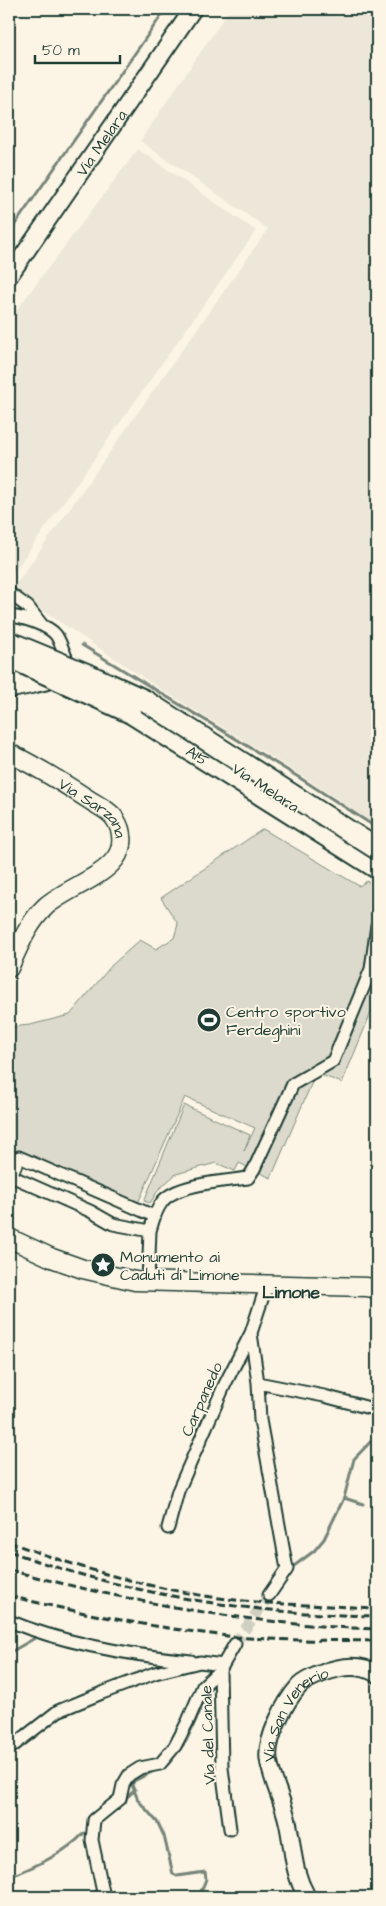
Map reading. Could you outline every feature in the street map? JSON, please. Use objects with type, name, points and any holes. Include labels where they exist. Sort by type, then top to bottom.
[{"type":"highway","name":"A15","points":[[9,642],[144,700],[377,849]]},
{"type":"highway","name":"A15","points":[[9,657],[132,713],[377,868]]},
{"type":"main road","name":"Via Sarzana","points":[[9,753],[67,786],[115,818],[122,842],[116,858],[103,870],[78,884],[46,906],[23,938],[9,968]]},
{"type":"main road","points":[[9,1238],[52,1258],[83,1269],[118,1278],[148,1282],[367,1287],[377,1289]]},
{"type":"street","name":"Via Melara","points":[[9,276],[193,9]]},
{"type":"street","points":[[9,593],[28,607],[44,628]]},
{"type":"street","points":[[9,617],[14,616],[35,622],[44,628]]},
{"type":"street","name":"Via Melara","points":[[44,628],[55,634],[66,657],[84,678],[165,723],[377,859]]},
{"type":"street","points":[[50,683],[66,657]]},
{"type":"street","points":[[9,675],[34,687]]},
{"type":"street","name":"Via Melara","points":[[9,692],[50,683],[80,684],[100,688]]},
{"type":"street","points":[[148,1282],[150,1231],[154,1216],[162,1200],[184,1189],[248,1178],[254,1169],[293,1084],[333,1062],[371,969],[377,925]]},
{"type":"street","points":[[150,1231],[113,1224],[11,1176],[19,1157],[154,1216]]},
{"type":"street","name":"Carpanedo","points":[[168,1528],[178,1490],[251,1333],[267,1284]]},
{"type":"street","points":[[251,1333],[258,1383],[260,1420],[287,1569],[269,1595]]},
{"type":"street","points":[[258,1383],[324,1396],[377,1410]]},
{"type":"street","points":[[9,1621],[31,1630],[80,1642],[222,1667]]},
{"type":"street","name":"Via del Canale","points":[[230,1829],[222,1768],[222,1667],[235,1644]]},
{"type":"street","points":[[9,1749],[58,1712],[155,1673],[200,1662]]},
{"type":"street","name":"Via San Venerio","points":[[307,1897],[298,1882],[288,1823],[268,1761],[270,1741],[288,1702],[300,1685],[309,1679],[325,1672],[352,1666],[371,1670],[377,1674]]},
{"type":"street","points":[[104,1897],[92,1840],[94,1820],[120,1799],[123,1785],[129,1775],[140,1768],[160,1764],[175,1746],[203,1686],[222,1667]]},
{"type":"shaded area","points":[[230,9],[377,9],[377,826],[307,779],[162,690],[12,590],[268,229],[140,141]]},
{"type":"shaded area","points":[[138,149],[256,231],[9,579],[9,320]]},
{"type":"shaded area","name":"Centro sportivo Ferdeghini","points":[[263,829],[359,886],[367,881],[377,887],[377,998],[342,1083],[316,1073],[271,1178],[239,1163],[235,1171],[216,1163],[176,1174],[159,1189],[150,1203],[144,1201],[184,1105],[250,1135],[244,1151],[255,1128],[185,1097],[138,1203],[9,1147],[10,1027],[30,1025],[70,1015],[112,965],[140,940],[156,949],[174,938],[178,924],[161,898]]},
{"type":"waterway","points":[[9,233],[166,9]]},
{"type":"waterway","points":[[82,645],[300,778],[377,828]]},
{"type":"waterway","points":[[294,1566],[314,1551],[324,1539],[344,1498],[354,1459],[377,1435]]},
{"type":"waterway","points":[[344,1498],[363,1504]]},
{"type":"waterway","points":[[9,1653],[35,1638]]},
{"type":"waterway","points":[[199,1897],[206,1879],[205,1872],[177,1876],[173,1874],[164,1836],[158,1823],[138,1800],[132,1785],[134,1781],[168,1764],[186,1741],[212,1685]]},
{"type":"waterway","points":[[124,1800],[135,1790]]},
{"type":"waterway","points":[[9,1877],[59,1853],[84,1833]]},
{"type":"tunnel","points":[[235,1644],[269,1595]]},
{"type":"railway","points":[[9,1542],[95,1571],[184,1592],[244,1601],[377,1608]]},
{"type":"railway","points":[[9,1551],[99,1579],[190,1599],[283,1611],[377,1616]]},
{"type":"railway","points":[[9,1570],[54,1582],[192,1610],[284,1623],[377,1629]]},
{"type":"railway","points":[[9,1596],[122,1620],[208,1634],[272,1639],[377,1641]]},
{"type":"place","name":"Centro sportivo Ferdeghini","points":[[209,1020]]},
{"type":"place","name":"Monumento ai Caduti di Limone","points":[[103,1265]]},
{"type":"district","name":"Limone","points":[[291,1292]]}]
